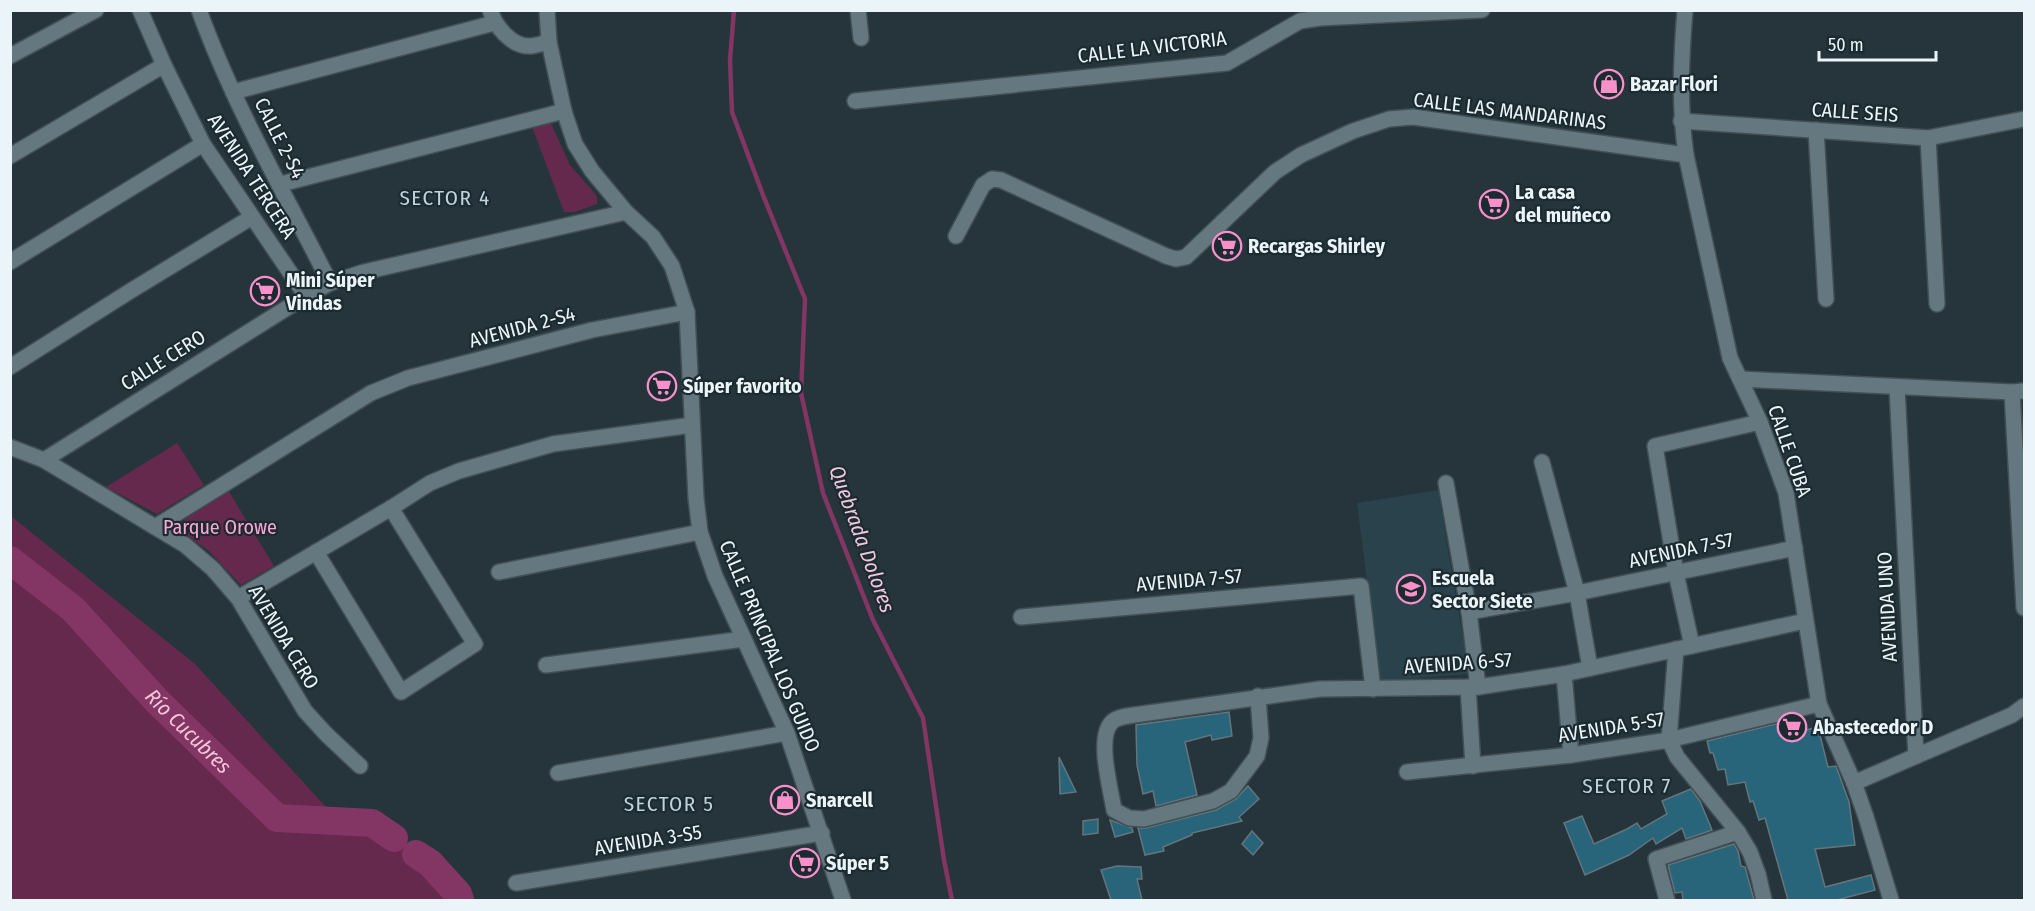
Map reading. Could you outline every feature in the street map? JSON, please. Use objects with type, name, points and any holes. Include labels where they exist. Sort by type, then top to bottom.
[{"type":"street","points":[[10,56],[96,10]]},
{"type":"street","name":"AVENIDA TERCERA","points":[[140,10],[202,144],[306,296]]},
{"type":"street","name":"CALLE 2-S4","points":[[199,10],[210,42],[233,92],[330,283]]},
{"type":"street","name":"CALLE PRINCIPAL LOS GUIDO","points":[[547,10],[549,42],[564,111],[575,144],[592,171],[626,212],[653,237],[672,266],[687,312],[696,498],[700,532],[715,576],[787,733],[843,900]]},
{"type":"street","points":[[858,10],[861,38]]},
{"type":"street","name":"CALLE LA VICTORIA","points":[[855,101],[1227,63],[1300,21],[1482,10]]},
{"type":"street","name":"CALLE CUBA","points":[[1684,10],[1680,73],[1681,120],[1686,155],[1730,358],[1760,422],[1786,493],[1819,704],[1854,783],[1891,900]]},
{"type":"street","points":[[233,92],[492,17],[514,41],[528,46],[549,42]]},
{"type":"street","points":[[10,156],[164,65]]},
{"type":"street","points":[[280,184],[564,111]]},
{"type":"street","name":"CALLE LAS MANDARINAS","points":[[956,236],[983,185],[992,179],[1001,180],[1176,259],[1186,256],[1275,172],[1301,155],[1353,131],[1389,120],[1413,117],[1686,155]]},
{"type":"street","name":"CALLE SEIS","points":[[1681,120],[1928,138],[2025,119]]},
{"type":"street","points":[[1816,130],[1826,299]]},
{"type":"street","points":[[1928,138],[1937,304]]},
{"type":"street","points":[[10,262],[202,144]]},
{"type":"street","name":"CALLE CERO","points":[[44,460],[330,283],[364,272],[626,212]]},
{"type":"street","points":[[10,367],[252,217]]},
{"type":"street","name":"AVENIDA 2-S4","points":[[155,527],[371,393],[408,378],[592,330],[687,312]]},
{"type":"street","points":[[1740,379],[2018,392],[2025,608]]},
{"type":"street","name":"AVENIDA UNO","points":[[1897,388],[1916,756]]},
{"type":"street","points":[[1692,646],[1676,573],[1655,446],[1760,422]]},
{"type":"street","points":[[238,598],[430,483],[459,471],[554,444],[692,425]]},
{"type":"street","name":"AVENIDA CERO","points":[[10,447],[44,460],[185,545],[213,569],[238,598],[305,711],[360,766]]},
{"type":"street","points":[[1542,462],[1577,593],[1590,668]]},
{"type":"street","points":[[1446,483],[1469,612],[1473,687],[1473,766]]},
{"type":"street","points":[[316,552],[401,692],[475,645],[391,508]]},
{"type":"street","points":[[499,572],[700,532]]},
{"type":"street","name":"AVENIDA 7-S7","points":[[1469,612],[1577,593],[1795,548]]},
{"type":"street","name":"AVENIDA 7-S7","points":[[1021,617],[1361,586],[1373,689]]},
{"type":"street","name":"AVENIDA 6-S7","points":[[1258,696],[1261,738],[1257,756],[1231,791],[1213,801],[1144,819],[1130,818],[1114,810],[1104,749],[1105,733],[1112,722],[1134,715],[1258,696],[1320,689],[1473,687],[1564,674],[1805,621]]},
{"type":"street","points":[[546,665],[744,639]]},
{"type":"street","points":[[1676,649],[1669,740],[1677,757],[1738,832],[1750,852],[1764,900]]},
{"type":"street","points":[[1564,674],[1571,755]]},
{"type":"street","name":"AVENIDA 5-S7","points":[[1407,772],[1571,755],[1669,740],[1819,704]]},
{"type":"street","points":[[1854,783],[2012,715],[2025,706]]},
{"type":"street","points":[[558,773],[787,733]]},
{"type":"street","points":[[1667,900],[1656,859],[1738,832]]},
{"type":"street","name":"AVENIDA 3-S5","points":[[516,883],[822,833]]},
{"type":"shaded area","name":"Escuela Sector Siete","points":[[1438,490],[1469,674],[1380,681],[1357,503]]},
{"type":"green space","points":[[548,117],[570,165],[597,196],[597,204],[575,212],[564,212],[531,124]]},
{"type":"green space","name":"Parque Orowe","points":[[177,443],[204,485],[157,514],[106,487]]},
{"type":"green space","name":"Parque Orowe","points":[[228,490],[274,566],[241,585],[208,550],[174,527]]},
{"type":"green space","points":[[11,516],[195,664],[326,807],[369,827],[427,867],[449,900],[11,900]]},
{"type":"building","points":[[1229,712],[1232,736],[1212,740],[1211,735],[1185,742],[1197,795],[1156,806],[1153,791],[1143,794],[1137,765],[1136,725]]},
{"type":"building","points":[[1780,723],[1783,736],[1818,727],[1828,767],[1836,766],[1849,802],[1855,845],[1815,849],[1825,887],[1871,875],[1875,890],[1837,900],[1788,900],[1765,818],[1759,820],[1753,801],[1750,802],[1745,782],[1728,785],[1725,769],[1718,770],[1707,741]]},
{"type":"building","points":[[1059,757],[1076,792],[1060,794]]},
{"type":"building","points":[[1248,786],[1259,799],[1239,817],[1242,821],[1192,833],[1192,835],[1163,847],[1164,851],[1145,855],[1138,828],[1216,810],[1236,799]]},
{"type":"building","points":[[1691,789],[1700,801],[1712,830],[1686,839],[1682,828],[1656,844],[1653,838],[1629,855],[1585,875],[1564,823],[1582,816],[1594,844],[1637,823],[1641,829],[1667,814],[1662,801]]},
{"type":"building","points":[[1098,819],[1098,833],[1083,835],[1083,821]]},
{"type":"building","points":[[1110,820],[1132,828],[1133,832],[1115,837]]},
{"type":"building","points":[[1252,831],[1263,843],[1253,855],[1242,844]]},
{"type":"building","points":[[1734,844],[1741,866],[1745,867],[1754,900],[1683,900],[1682,892],[1675,893],[1668,865]]},
{"type":"building","points":[[1117,866],[1141,867],[1142,879],[1137,879],[1142,900],[1111,900],[1101,870]]},
{"type":"waterway","name":"Quebrada Dolores","points":[[734,10],[730,60],[732,112],[805,299],[801,393],[823,493],[873,620],[923,718],[952,900]]},
{"type":"waterway","name":"Río Cucubres","points":[[10,560],[73,609],[157,701],[277,818],[372,823],[394,838]]},
{"type":"waterway","name":"Río Cucubres","points":[[416,854],[430,863],[458,894],[460,900]]},
{"type":"place","name":"Bazar Flori","points":[[1609,84]]},
{"type":"place","name":"La casa del muñeco","points":[[1494,204]]},
{"type":"place","name":"Recargas Shirley","points":[[1227,246]]},
{"type":"place","name":"Mini Súper Vindas","points":[[265,291]]},
{"type":"place","name":"Súper favorito","points":[[662,386]]},
{"type":"place","name":"Escuela Sector Siete","points":[[1411,589]]},
{"type":"place","name":"Abastecedor D","points":[[1792,727]]},
{"type":"place","name":"Snarcell","points":[[785,800]]},
{"type":"place","name":"Súper 5","points":[[805,863]]},
{"type":"district","name":"SECTOR 4","points":[[445,198]]},
{"type":"district","name":"SECTOR 7","points":[[1627,786]]},
{"type":"district","name":"SECTOR 5","points":[[669,804]]}]
